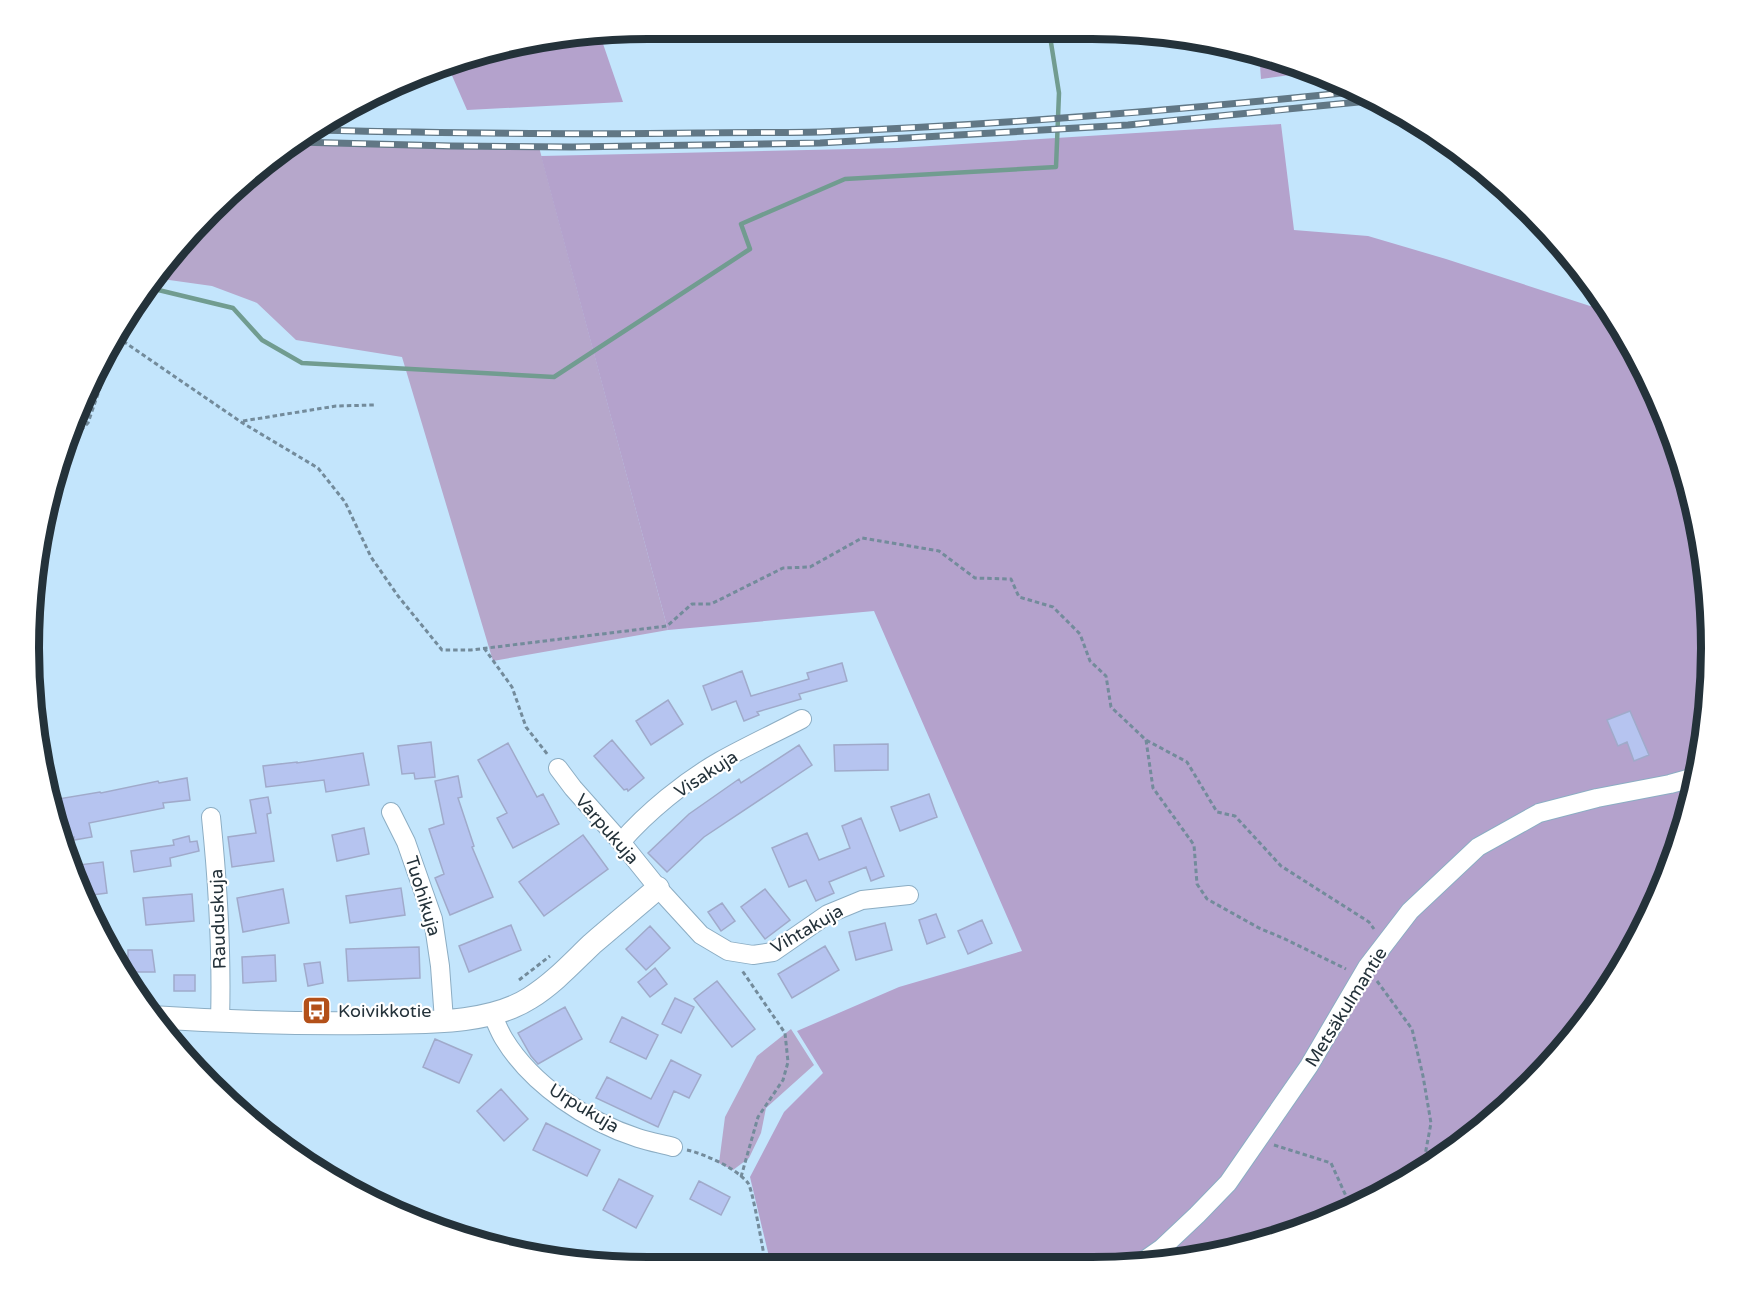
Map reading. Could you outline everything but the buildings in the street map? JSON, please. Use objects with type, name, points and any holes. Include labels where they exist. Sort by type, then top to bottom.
[{"type":"street","name":"Visakuja","points":[[621,842],[635,826],[710,768],[802,719]]},
{"type":"street","name":"Varpukuja","points":[[558,768],[658,888]]},
{"type":"street","name":"Metsäkulmantie","points":[[1154,1254],[1228,1183],[1309,1066],[1364,972],[1384,945],[1410,911],[1478,847],[1539,813],[1686,779]]},
{"type":"street","name":"Tuohikuja","points":[[391,812],[406,842],[433,919],[440,966],[444,1020]]},
{"type":"street","name":"Rauduskuja","points":[[211,817],[220,946],[219,1021]]},
{"type":"street","points":[[158,1009],[219,1021],[303,1024],[444,1020],[492,1014],[529,999],[557,978],[658,888]]},
{"type":"street","name":"Vihtakuja","points":[[658,888],[701,935],[728,951],[753,955],[773,952],[828,914],[862,900],[909,895]]},
{"type":"street","name":"Urpukuja","points":[[492,1014],[503,1039],[547,1089],[601,1123],[637,1138],[674,1147]]},
{"type":"path","points":[[122,341],[241,422],[318,468],[345,502],[371,557],[398,596],[442,650],[484,648],[667,626],[692,604],[711,604],[783,568],[810,567],[862,538],[939,551],[975,578],[1011,579],[1019,597],[1053,607],[1080,634],[1089,661],[1106,676],[1111,707],[1146,741],[1187,762],[1217,813],[1235,816],[1281,866],[1369,922],[1384,945]]},
{"type":"path","points":[[78,433],[88,423],[101,382]]},
{"type":"path","points":[[241,422],[336,406],[374,405]]},
{"type":"path","points":[[484,648],[512,687],[526,727],[558,768]]},
{"type":"path","points":[[1146,741],[1153,788],[1194,845],[1197,884],[1207,899],[1259,928],[1364,972],[1412,1029],[1431,1123],[1425,1157]]},
{"type":"path","points":[[728,951],[785,1033],[788,1062],[783,1080],[758,1117],[741,1178]]},
{"type":"path","points":[[516,983],[551,956]]},
{"type":"path","points":[[1258,1140],[1331,1163],[1348,1200]]},
{"type":"path","points":[[674,1147],[703,1154],[733,1170],[749,1184],[764,1257]]},
{"type":"shaded area","points":[[602,41],[623,102],[467,110],[450,72],[529,51]]},
{"type":"shaded area","points":[[1260,63],[1296,74],[1261,79]]},
{"type":"shaded area","points":[[1281,124],[1294,230],[1368,236],[1596,307],[1619,344],[1655,415],[1669,452],[1689,529],[1700,608],[1701,648],[1700,688],[1689,767],[1669,844],[1655,881],[1619,952],[1598,986],[1550,1050],[1523,1079],[1463,1131],[1430,1154],[1361,1194],[1325,1211],[1250,1236],[1171,1252],[1132,1256],[769,1257],[750,1177],[784,1112],[823,1073],[797,1031],[899,987],[1022,951],[874,611],[668,630],[541,156],[898,148]]},
{"type":"shaded area","points":[[310,142],[539,147],[668,630],[493,661],[402,357],[296,340],[257,303],[212,286],[163,279],[217,217],[246,190]]},
{"type":"shaded area","points":[[791,1029],[814,1065],[766,1108],[761,1133],[749,1158],[733,1170],[719,1163],[725,1117],[757,1056]]},
{"type":"waterway","points":[[156,290],[233,308],[262,340],[302,363],[554,377],[750,249],[741,224],[845,179],[1056,167],[1059,93],[1050,39]]},
{"type":"railway","points":[[328,130],[554,134],[820,132],[1091,116],[1342,93]]},
{"type":"railway","points":[[310,142],[572,147],[820,143],[1128,125],[1361,102]]},
{"type":"place","name":"Koivikkotie","points":[[317,1011]]}]
